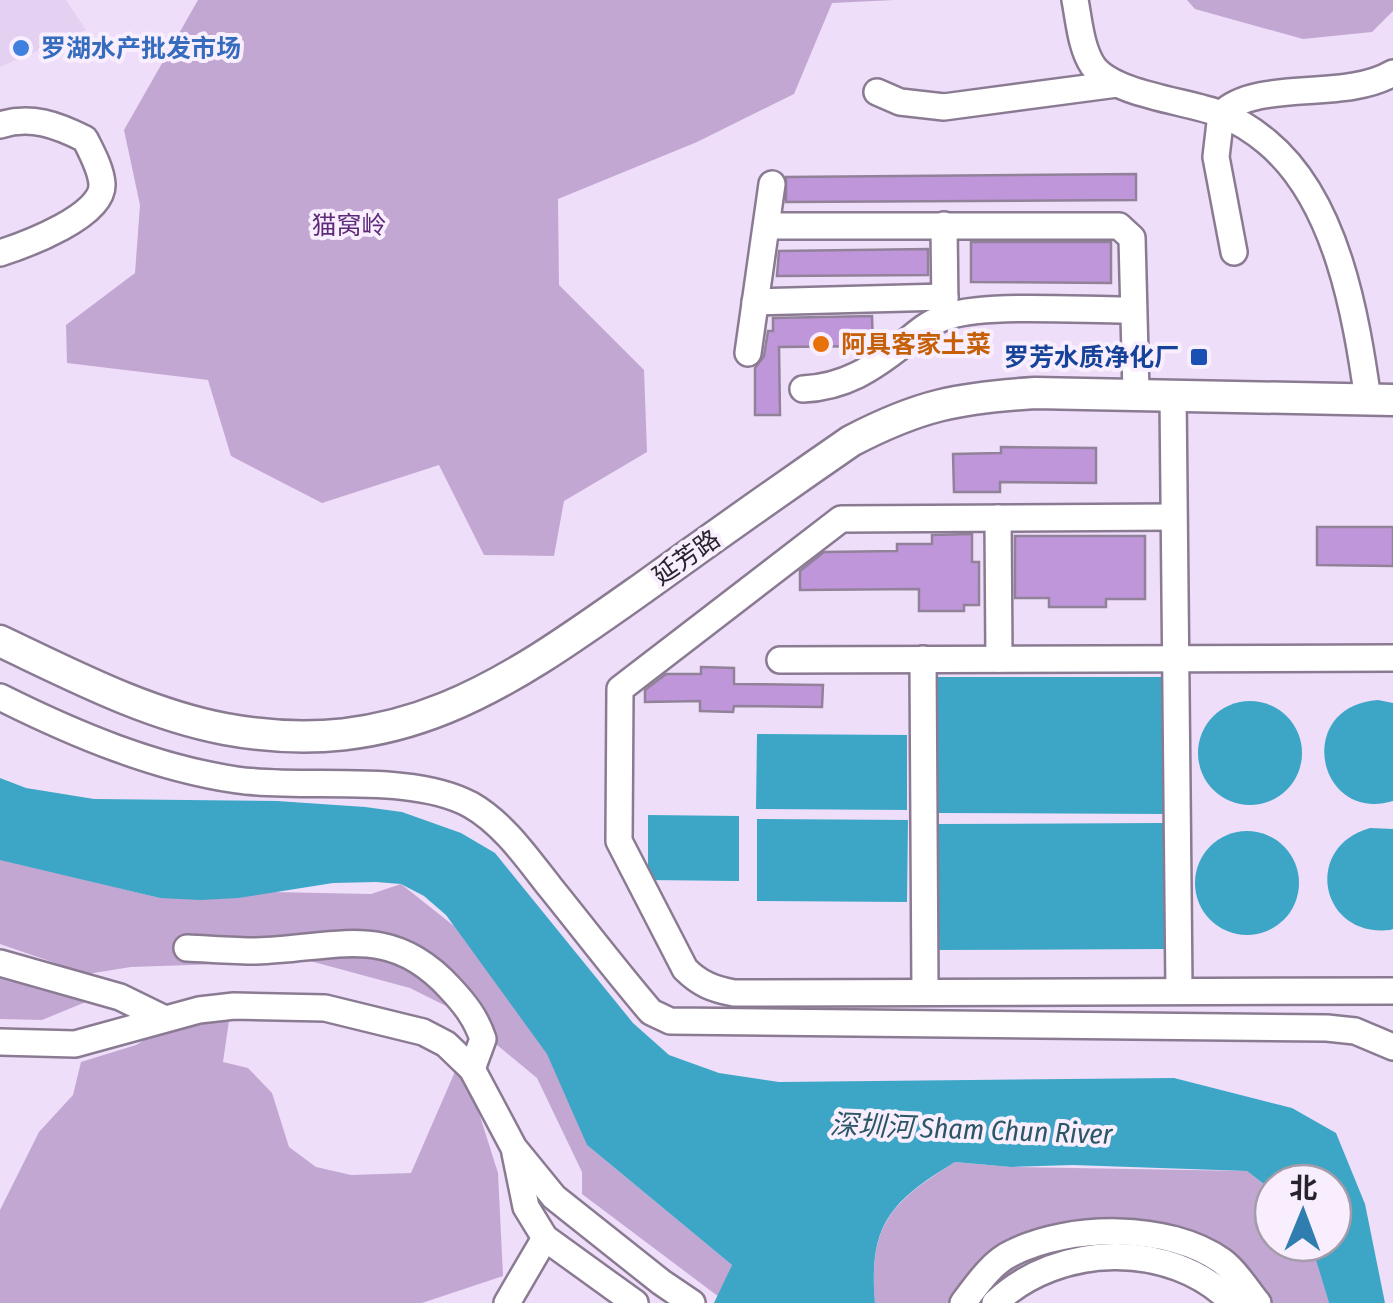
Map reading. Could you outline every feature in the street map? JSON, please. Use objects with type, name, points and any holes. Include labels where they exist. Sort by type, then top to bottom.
[{"type":"main road","name":"延芳路","points":[[0,641],[176,718],[226,729],[284,736],[347,734],[393,726],[438,712],[532,666],[822,460],[889,421],[930,405],[978,396],[1035,393],[1381,400]]},
{"type":"street","points":[[1075,0],[1085,50],[1094,68],[1117,84],[1222,114],[1268,143],[1293,171],[1323,220],[1343,269],[1381,400]]},
{"type":"street","points":[[1234,252],[1216,158],[1222,114],[1243,100],[1342,89],[1393,73]]},
{"type":"street","points":[[877,92],[900,102],[944,106],[1117,84]]},
{"type":"street","points":[[0,126],[14,121],[53,123],[86,140],[102,184],[100,196],[73,221],[0,252]]},
{"type":"street","points":[[748,353],[772,184]]},
{"type":"street","points":[[803,389],[829,388],[871,370],[945,307],[944,225]]},
{"type":"street","points":[[768,226],[1119,226],[1132,238],[1136,394]]},
{"type":"street","points":[[756,302],[984,310],[1134,310]]},
{"type":"street","points":[[1173,394],[1179,989]]},
{"type":"street","points":[[1173,517],[840,519],[620,689],[619,841],[674,951],[696,981],[734,992],[1393,990]]},
{"type":"street","points":[[998,518],[999,658]]},
{"type":"street","points":[[780,660],[1393,658]]},
{"type":"street","points":[[923,659],[926,991]]},
{"type":"street","points":[[0,697],[161,764],[202,774],[279,784],[417,788],[472,806],[516,844],[651,1012],[670,1021],[1292,1027],[1355,1031],[1393,1047]]},
{"type":"street","points":[[187,948],[257,950],[370,942],[390,947],[432,969],[470,1010],[483,1039],[472,1070]]},
{"type":"street","points":[[0,962],[120,998],[166,1018]]},
{"type":"street","points":[[0,1042],[75,1044],[166,1018],[234,1006],[324,1008],[423,1032],[446,1044],[472,1070],[514,1148],[564,1206],[689,1301]]},
{"type":"street","points":[[514,1148],[526,1207],[546,1238],[635,1303]]},
{"type":"street","points":[[963,1303],[1009,1253],[1076,1231],[1157,1236],[1190,1245],[1224,1262],[1258,1303]]},
{"type":"street","points":[[507,1303],[546,1238]]},
{"type":"street","points":[[995,1303],[1047,1268],[1076,1260],[1106,1258],[1174,1266],[1208,1282],[1233,1303]]},
{"type":"shaded area","name":"罗湖水产批发市场","points":[[0,0],[66,0],[86,30],[0,67]]},
{"type":"green space","name":"猫窝岭","points":[[198,0],[894,0],[832,3],[794,94],[697,142],[558,199],[559,285],[644,370],[647,452],[564,501],[554,556],[484,555],[439,465],[322,503],[231,456],[208,380],[67,363],[66,325],[135,273],[140,205],[124,130]]},
{"type":"green space","points":[[1187,0],[1393,0],[1393,11],[1372,32],[1303,39],[1195,9]]},
{"type":"green space","points":[[0,859],[160,898],[271,892],[371,894],[401,884],[454,926],[559,1068],[587,1145],[732,1265],[719,1297],[582,1194],[582,1172],[537,1078],[456,1011],[410,988],[310,961],[131,967],[87,974],[0,944]]},
{"type":"green space","points":[[0,960],[93,999],[42,1020],[0,1019]]},
{"type":"green space","points":[[231,1007],[223,1062],[248,1068],[272,1093],[289,1147],[316,1167],[351,1175],[411,1173],[457,1067],[472,1091],[498,1173],[503,1276],[422,1303],[0,1303],[0,1210],[39,1132],[73,1095],[81,1062],[136,1045],[164,1028]]},
{"type":"green space","points":[[955,1162],[1011,1167],[1247,1171],[1253,1176],[1253,1263],[1317,1263],[1329,1303],[1240,1303],[1154,1248],[1082,1245],[1028,1259],[983,1303],[875,1303],[876,1253],[881,1234],[900,1203]]},
{"type":"water","points":[[938,677],[1163,677],[1163,814],[937,813]]},
{"type":"water","points":[[1378,700],[1393,703],[1393,801],[1367,804],[1347,796],[1332,781],[1325,761],[1325,741],[1334,722],[1351,707]]},
{"type":"water","points":[[1250,701],[1270,705],[1287,716],[1298,733],[1302,753],[1298,773],[1287,790],[1270,801],[1250,805],[1230,801],[1213,790],[1202,773],[1198,753],[1202,733],[1213,716],[1230,705]]},
{"type":"water","points":[[757,734],[907,735],[907,810],[756,809]]},
{"type":"water","name":"深圳河 Sham Chun River","points":[[0,778],[26,788],[94,799],[277,801],[402,812],[461,833],[495,853],[633,1023],[669,1055],[719,1073],[779,1082],[1174,1078],[1292,1108],[1336,1133],[1348,1163],[1253,1163],[1253,1176],[1247,1171],[1073,1165],[1011,1167],[955,1162],[915,1189],[888,1218],[876,1253],[875,1303],[714,1303],[732,1265],[587,1145],[547,1054],[446,915],[424,896],[401,884],[376,882],[333,883],[238,898],[160,898],[0,860]]},
{"type":"water","points":[[648,815],[739,816],[739,881],[648,880]]},
{"type":"water","points":[[757,819],[908,820],[907,902],[757,901]]},
{"type":"water","points":[[1164,823],[1164,949],[937,950],[937,824]]},
{"type":"water","points":[[1370,828],[1393,829],[1390,930],[1366,929],[1348,920],[1335,906],[1328,889],[1328,871],[1335,853],[1348,838]]},
{"type":"water","points":[[1247,831],[1267,835],[1284,846],[1295,863],[1299,883],[1295,903],[1284,920],[1267,931],[1247,935],[1227,931],[1210,920],[1199,903],[1195,883],[1199,863],[1210,846],[1227,835]]},
{"type":"water","points":[[1353,1175],[1365,1204],[1385,1303],[1329,1303],[1317,1263],[1353,1263]]},
{"type":"building","points":[[1136,174],[1136,200],[786,202],[786,177]]},
{"type":"building","points":[[971,242],[1111,242],[1111,283],[971,282]]},
{"type":"building","points":[[928,249],[928,275],[777,276],[779,251]]},
{"type":"building","points":[[872,316],[873,346],[779,347],[780,415],[755,415],[755,368],[764,356],[768,331],[773,331],[773,318]]},
{"type":"building","points":[[1001,447],[1096,448],[1096,483],[1000,482],[1000,492],[954,492],[953,454],[1001,453]]},
{"type":"building","points":[[1317,527],[1393,527],[1393,566],[1317,565]]},
{"type":"building","points":[[972,534],[972,562],[979,562],[979,605],[964,605],[964,611],[919,611],[919,589],[800,590],[800,571],[824,552],[897,551],[897,544],[932,544],[932,535]]},
{"type":"building","points":[[1015,536],[1145,536],[1145,599],[1106,599],[1106,607],[1049,607],[1049,598],[1015,598]]},
{"type":"building","points":[[701,667],[734,668],[734,684],[823,685],[822,707],[734,706],[733,712],[700,711],[700,701],[645,702],[645,690],[666,674],[701,674]]},
{"type":"place","name":"罗湖水产批发市场","points":[[21,48]]},
{"type":"place","name":"阿具客家土菜","points":[[821,344]]},
{"type":"place","name":"罗芳水质净化厂","points":[[1199,357]]}]
